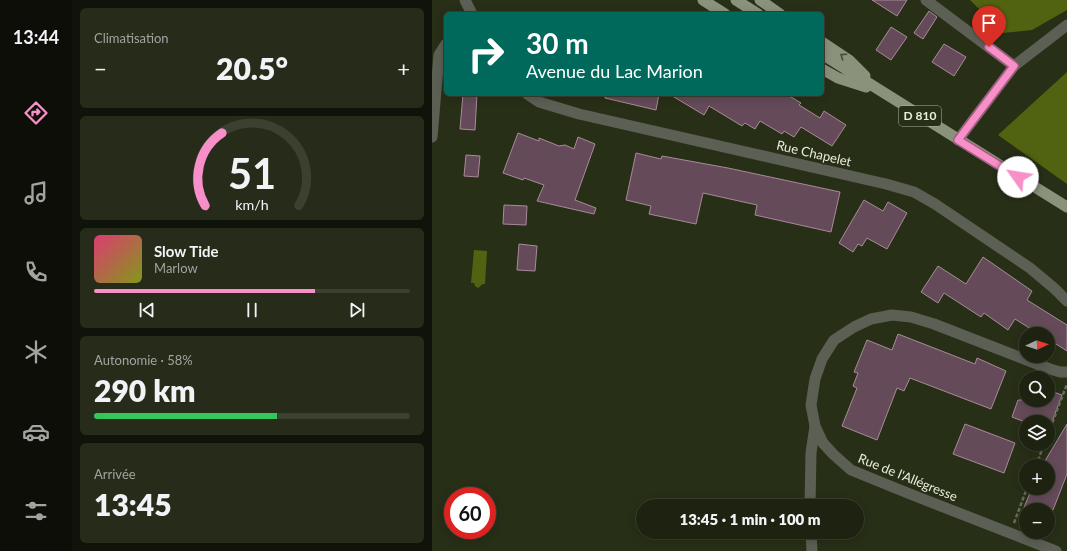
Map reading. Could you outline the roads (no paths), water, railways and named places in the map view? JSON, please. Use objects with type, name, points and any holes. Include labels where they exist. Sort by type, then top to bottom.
[{"type":"main road","points":[[703,0],[722,12]]},
{"type":"main road","points":[[736,0],[755,12]]},
{"type":"main road","points":[[760,0],[777,12]]},
{"type":"main road","points":[[824,43],[849,60],[881,92]]},
{"type":"main road","name":"D 810","points":[[824,55],[1067,207]]},
{"type":"main road","points":[[824,70],[838,78],[881,92]]},
{"type":"street","points":[[926,0],[1014,66]]},
{"type":"street","points":[[958,140],[1014,66],[1067,25]]},
{"type":"street","points":[[432,137],[439,56],[444,47]]},
{"type":"street","name":"Rue Chapelet","points":[[530,96],[539,102],[579,114],[886,184],[914,192],[935,204],[1030,268],[1056,288],[1067,301]]},
{"type":"street","name":"Rue de l'Allégresse","points":[[1056,551],[850,470],[823,443],[815,426],[811,405],[815,380],[822,359],[834,340],[854,327],[871,319],[892,315],[911,317],[934,324],[1050,369],[1060,372],[1067,372]]},
{"type":"street","points":[[810,499],[811,453],[815,426]]},
{"type":"street","points":[[811,539],[812,551]]}]
